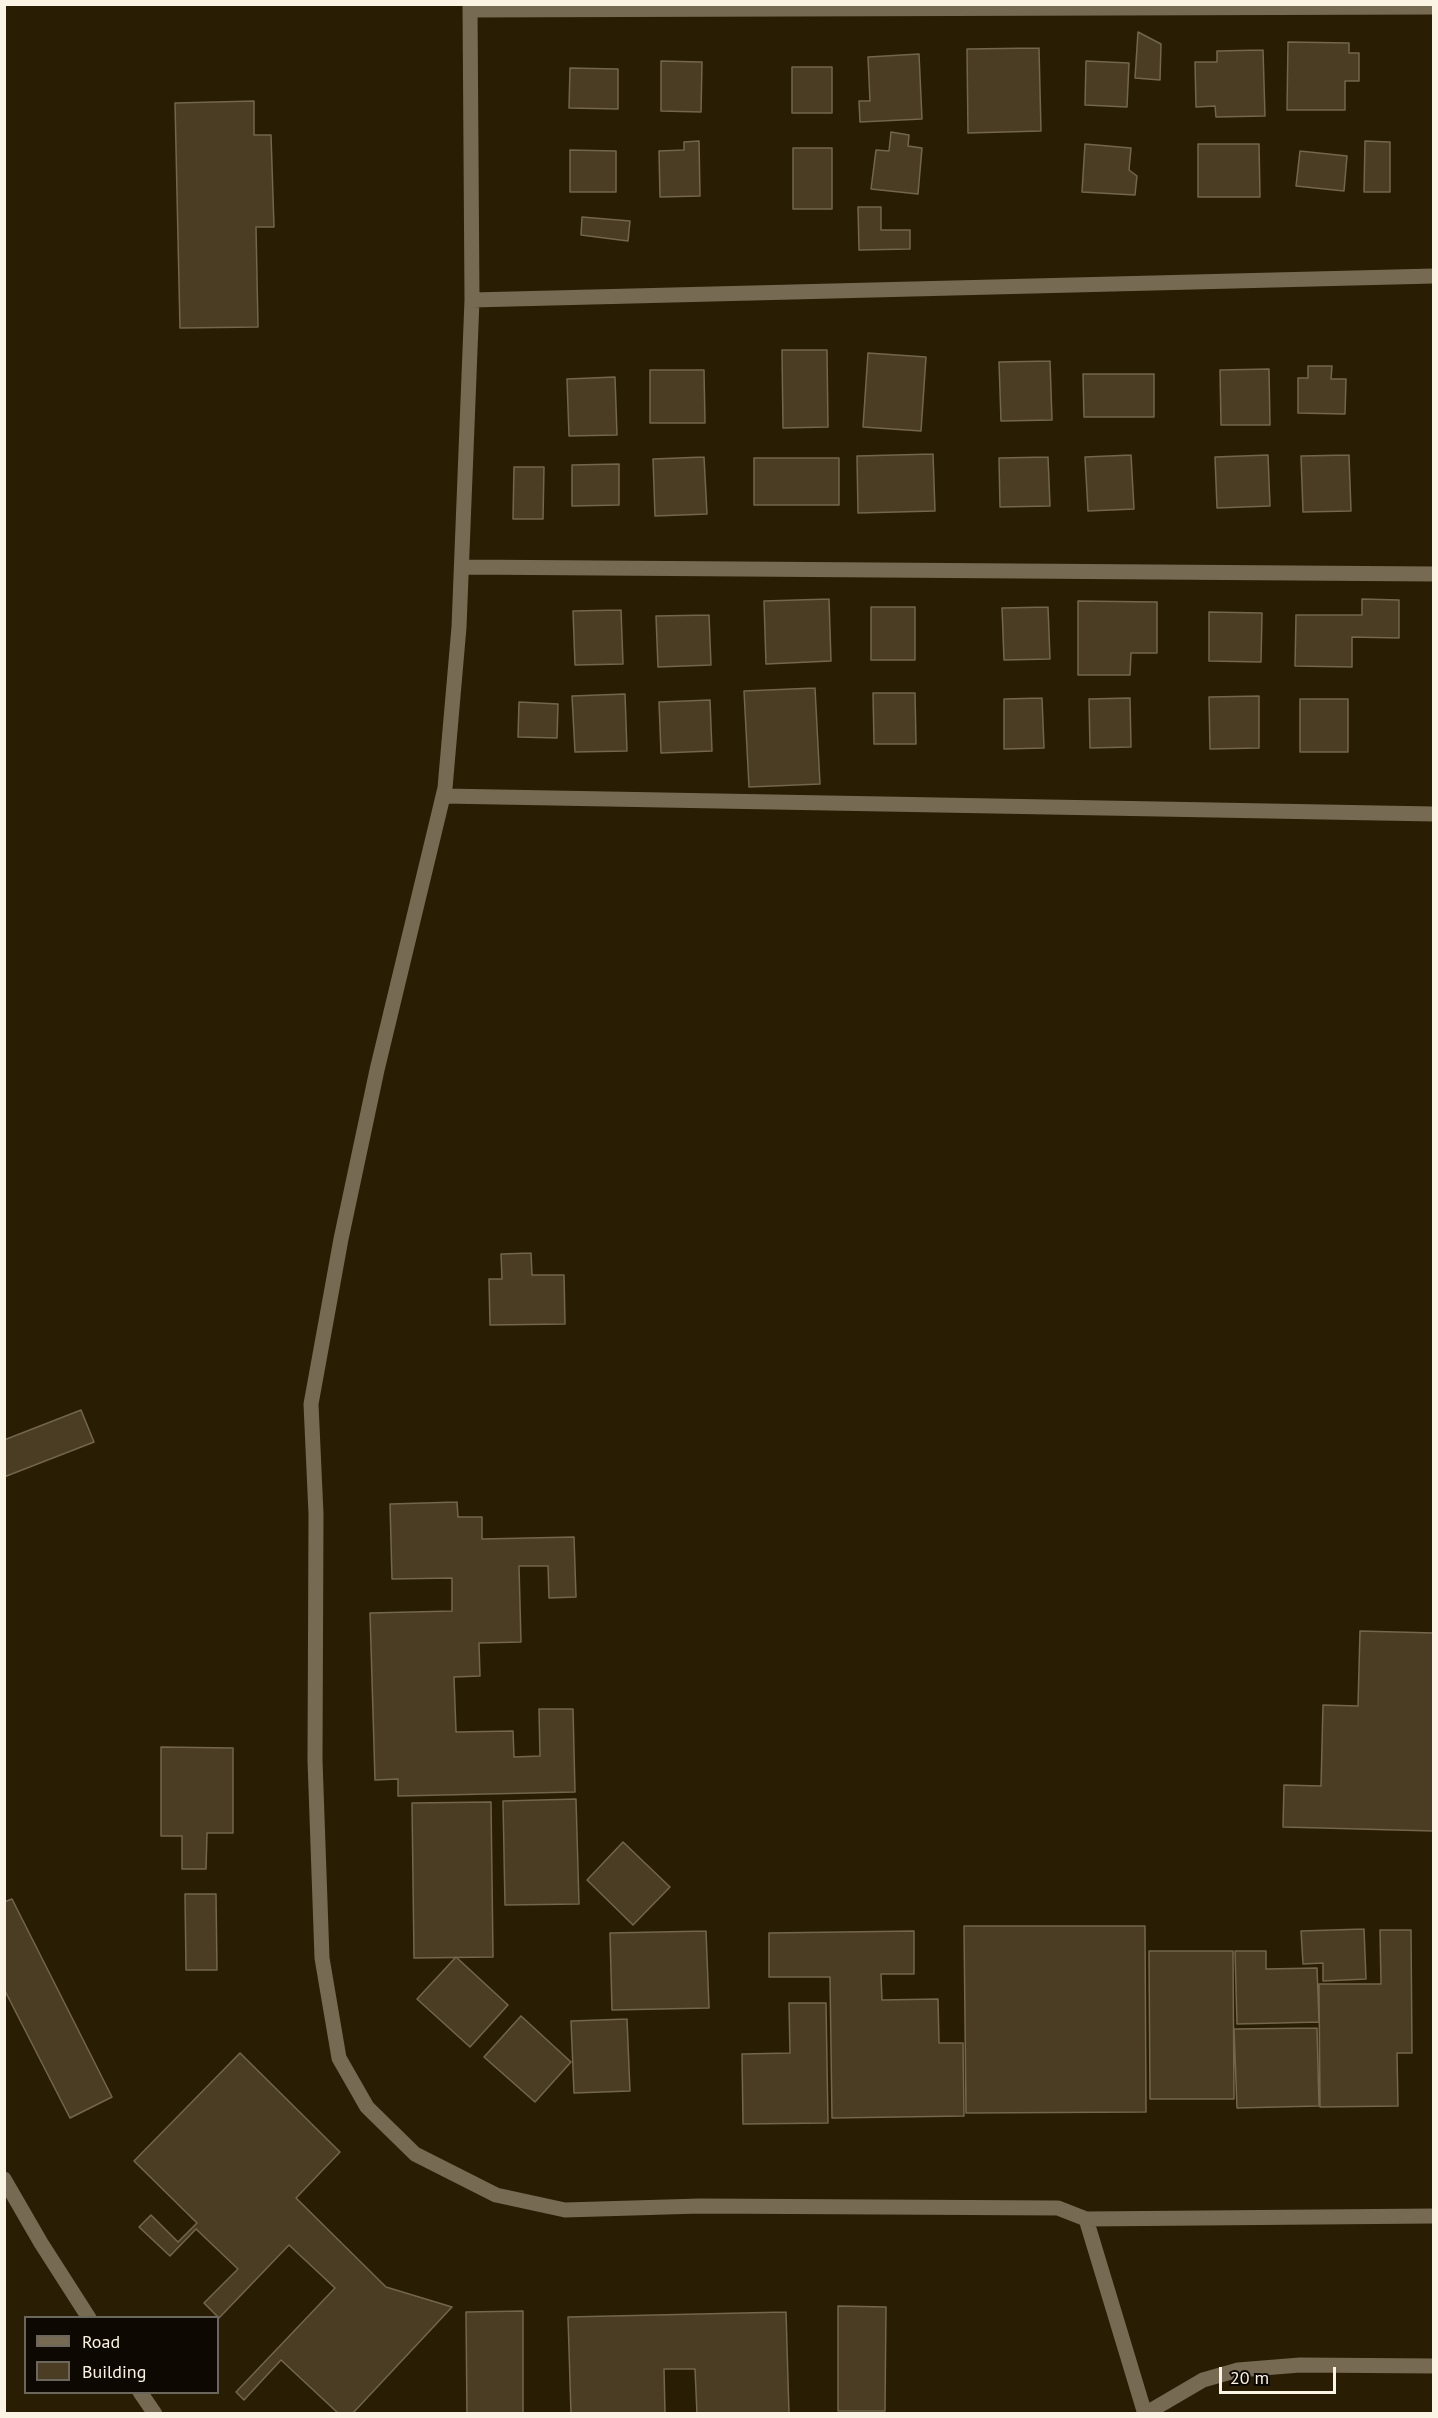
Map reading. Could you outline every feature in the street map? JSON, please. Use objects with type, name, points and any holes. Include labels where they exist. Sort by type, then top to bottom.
[{"type":"street","points":[[1434,7],[470,7],[472,300],[458,638],[443,796],[377,1070],[341,1239],[311,1404],[316,1514],[315,1760],[322,1958],[339,2058],[367,2107],[415,2154],[496,2195],[565,2210],[699,2206],[1058,2208],[1086,2219],[1434,2216]]},
{"type":"street","points":[[472,300],[1434,276]]},
{"type":"street","points":[[462,567],[1434,574]]},
{"type":"street","points":[[443,796],[1434,814]]},
{"type":"street","points":[[4,2179],[87,2316]]},
{"type":"street","points":[[1086,2219],[1145,2414],[1203,2380],[1238,2370],[1300,2365],[1434,2366]]},
{"type":"street","points":[[141,2394],[155,2414]]},
{"type":"building","points":[[1138,32],[1161,44],[1160,80],[1135,78]]},
{"type":"building","points":[[1288,42],[1349,43],[1349,53],[1359,53],[1359,81],[1345,81],[1345,110],[1287,110]]},
{"type":"building","points":[[1039,48],[1041,131],[968,133],[967,49]]},
{"type":"building","points":[[1263,50],[1265,116],[1216,117],[1215,106],[1196,107],[1195,62],[1217,62],[1217,51]]},
{"type":"building","points":[[919,54],[922,119],[860,122],[859,101],[870,101],[868,57]]},
{"type":"building","points":[[661,61],[702,62],[701,112],[661,111]]},
{"type":"building","points":[[1086,61],[1129,63],[1127,107],[1085,105]]},
{"type":"building","points":[[792,67],[832,67],[832,113],[792,113]]},
{"type":"building","points":[[570,68],[618,69],[618,109],[569,108]]},
{"type":"building","points":[[254,101],[254,135],[271,135],[274,227],[256,227],[258,327],[180,328],[175,103]]},
{"type":"building","points":[[891,132],[909,135],[908,146],[922,148],[918,194],[871,189],[876,150],[889,151]]},
{"type":"building","points":[[699,141],[700,196],[660,197],[659,151],[684,150],[684,142]]},
{"type":"building","points":[[1365,141],[1390,142],[1390,192],[1364,192]]},
{"type":"building","points":[[1085,144],[1131,148],[1129,170],[1137,176],[1135,195],[1082,192]]},
{"type":"building","points":[[1198,144],[1259,144],[1260,197],[1198,197]]},
{"type":"building","points":[[793,148],[832,148],[832,209],[793,209]]},
{"type":"building","points":[[570,150],[616,151],[616,192],[570,192]]},
{"type":"building","points":[[1300,151],[1347,156],[1344,191],[1296,186]]},
{"type":"building","points":[[858,207],[881,207],[881,230],[910,230],[910,249],[859,250]]},
{"type":"building","points":[[582,217],[630,221],[628,241],[581,235]]},
{"type":"building","points":[[782,350],[827,350],[828,427],[783,428]]},
{"type":"building","points":[[868,353],[926,357],[921,431],[863,427]]},
{"type":"building","points":[[1050,361],[1052,420],[1001,421],[999,362]]},
{"type":"building","points":[[1308,366],[1332,366],[1331,379],[1346,379],[1345,414],[1298,413],[1298,378],[1308,378]]},
{"type":"building","points":[[1269,369],[1270,425],[1221,425],[1220,370]]},
{"type":"building","points":[[650,370],[704,370],[705,423],[650,423]]},
{"type":"building","points":[[1083,374],[1154,374],[1154,417],[1084,417]]},
{"type":"building","points":[[615,377],[617,435],[569,436],[567,379]]},
{"type":"building","points":[[933,454],[935,511],[858,513],[857,456]]},
{"type":"building","points":[[1131,455],[1134,509],[1088,511],[1085,457]]},
{"type":"building","points":[[1268,455],[1270,506],[1217,508],[1215,457]]},
{"type":"building","points":[[1349,455],[1351,511],[1303,512],[1301,456]]},
{"type":"building","points":[[704,457],[707,514],[655,516],[653,459]]},
{"type":"building","points":[[1048,457],[1050,506],[1000,507],[999,458]]},
{"type":"building","points":[[754,458],[839,458],[839,505],[754,505]]},
{"type":"building","points":[[619,464],[619,505],[572,506],[572,465]]},
{"type":"building","points":[[514,467],[544,467],[543,519],[513,519]]},
{"type":"building","points":[[829,599],[831,661],[766,664],[764,601]]},
{"type":"building","points":[[1362,599],[1399,600],[1399,638],[1352,637],[1352,667],[1295,666],[1296,615],[1362,615]]},
{"type":"building","points":[[1078,601],[1157,602],[1157,653],[1131,653],[1130,675],[1078,675]]},
{"type":"building","points":[[871,607],[915,607],[915,660],[871,660]]},
{"type":"building","points":[[1048,607],[1050,659],[1004,660],[1002,608]]},
{"type":"building","points":[[621,610],[623,664],[575,665],[573,611]]},
{"type":"building","points":[[1209,612],[1262,613],[1261,662],[1209,661]]},
{"type":"building","points":[[709,615],[711,665],[658,667],[656,616]]},
{"type":"building","points":[[815,688],[820,784],[749,787],[744,691]]},
{"type":"building","points":[[873,693],[915,693],[916,744],[874,744]]},
{"type":"building","points":[[625,694],[627,751],[575,752],[572,696]]},
{"type":"building","points":[[1259,696],[1259,748],[1210,749],[1209,697]]},
{"type":"building","points":[[1042,698],[1044,748],[1004,749],[1004,699]]},
{"type":"building","points":[[1130,698],[1131,747],[1090,748],[1089,699]]},
{"type":"building","points":[[1300,699],[1348,699],[1348,752],[1300,752]]},
{"type":"building","points":[[710,700],[712,751],[661,753],[659,702]]},
{"type":"building","points":[[519,702],[558,704],[557,738],[518,737]]},
{"type":"building","points":[[531,1253],[532,1275],[564,1275],[565,1324],[490,1325],[489,1279],[502,1279],[501,1254]]},
{"type":"building","points":[[81,1410],[94,1442],[4,1477],[4,1440]]},
{"type":"building","points":[[457,1502],[458,1517],[482,1517],[482,1539],[574,1537],[576,1597],[549,1598],[548,1566],[519,1566],[521,1642],[479,1643],[480,1676],[454,1677],[456,1732],[513,1731],[514,1757],[540,1756],[539,1709],[573,1709],[575,1792],[398,1796],[398,1779],[375,1780],[370,1613],[452,1611],[452,1578],[392,1579],[390,1504]]},
{"type":"building","points":[[1360,1631],[1434,1633],[1434,1831],[1283,1827],[1284,1785],[1321,1786],[1323,1705],[1358,1706]]},
{"type":"building","points":[[161,1747],[233,1748],[233,1833],[207,1833],[206,1869],[182,1869],[182,1836],[161,1836]]},
{"type":"building","points":[[576,1799],[579,1904],[505,1905],[503,1801]]},
{"type":"building","points":[[491,1802],[493,1957],[414,1958],[412,1803]]},
{"type":"building","points":[[623,1842],[670,1887],[633,1925],[587,1880]]},
{"type":"building","points":[[185,1894],[216,1894],[217,1970],[186,1970]]},
{"type":"building","points":[[12,1899],[112,2097],[70,2118],[4,1989],[4,1902]]},
{"type":"building","points":[[964,1926],[1145,1926],[1146,2112],[966,2113]]},
{"type":"building","points":[[1364,1929],[1366,1979],[1323,1981],[1323,1963],[1303,1964],[1301,1931]]},
{"type":"building","points":[[1380,1930],[1411,1930],[1412,2053],[1397,2053],[1398,2106],[1320,2107],[1319,1984],[1381,1984]]},
{"type":"building","points":[[706,1931],[709,2008],[612,2010],[610,1933]]},
{"type":"building","points":[[914,1931],[914,1974],[881,1974],[882,2000],[938,1999],[939,2043],[963,2043],[964,2116],[832,2118],[830,1977],[769,1977],[769,1933]]},
{"type":"building","points":[[1149,1951],[1233,1951],[1234,2099],[1150,2099]]},
{"type":"building","points":[[1235,1951],[1266,1951],[1266,1969],[1317,1968],[1319,2022],[1237,2024]]},
{"type":"building","points":[[456,1957],[508,2005],[470,2047],[417,1999]]},
{"type":"building","points":[[789,2003],[826,2003],[828,2123],[743,2124],[742,2054],[790,2053]]},
{"type":"building","points":[[521,2016],[571,2062],[535,2102],[484,2057]]},
{"type":"building","points":[[627,2019],[630,2091],[574,2093],[571,2021]]},
{"type":"building","points":[[1317,2028],[1319,2106],[1237,2108],[1234,2029]]},
{"type":"building","points":[[240,2053],[340,2152],[296,2198],[386,2287],[452,2307],[352,2414],[339,2414],[281,2360],[244,2400],[236,2392],[335,2288],[289,2245],[219,2318],[204,2303],[238,2269],[196,2229],[170,2256],[139,2227],[151,2215],[178,2242],[197,2223],[134,2161]]},
{"type":"building","points":[[838,2306],[886,2307],[885,2411],[838,2411]]},
{"type":"building","points":[[523,2311],[523,2414],[467,2414],[466,2312]]},
{"type":"building","points":[[786,2312],[789,2414],[697,2414],[695,2369],[664,2369],[665,2414],[571,2414],[568,2317]]}]
